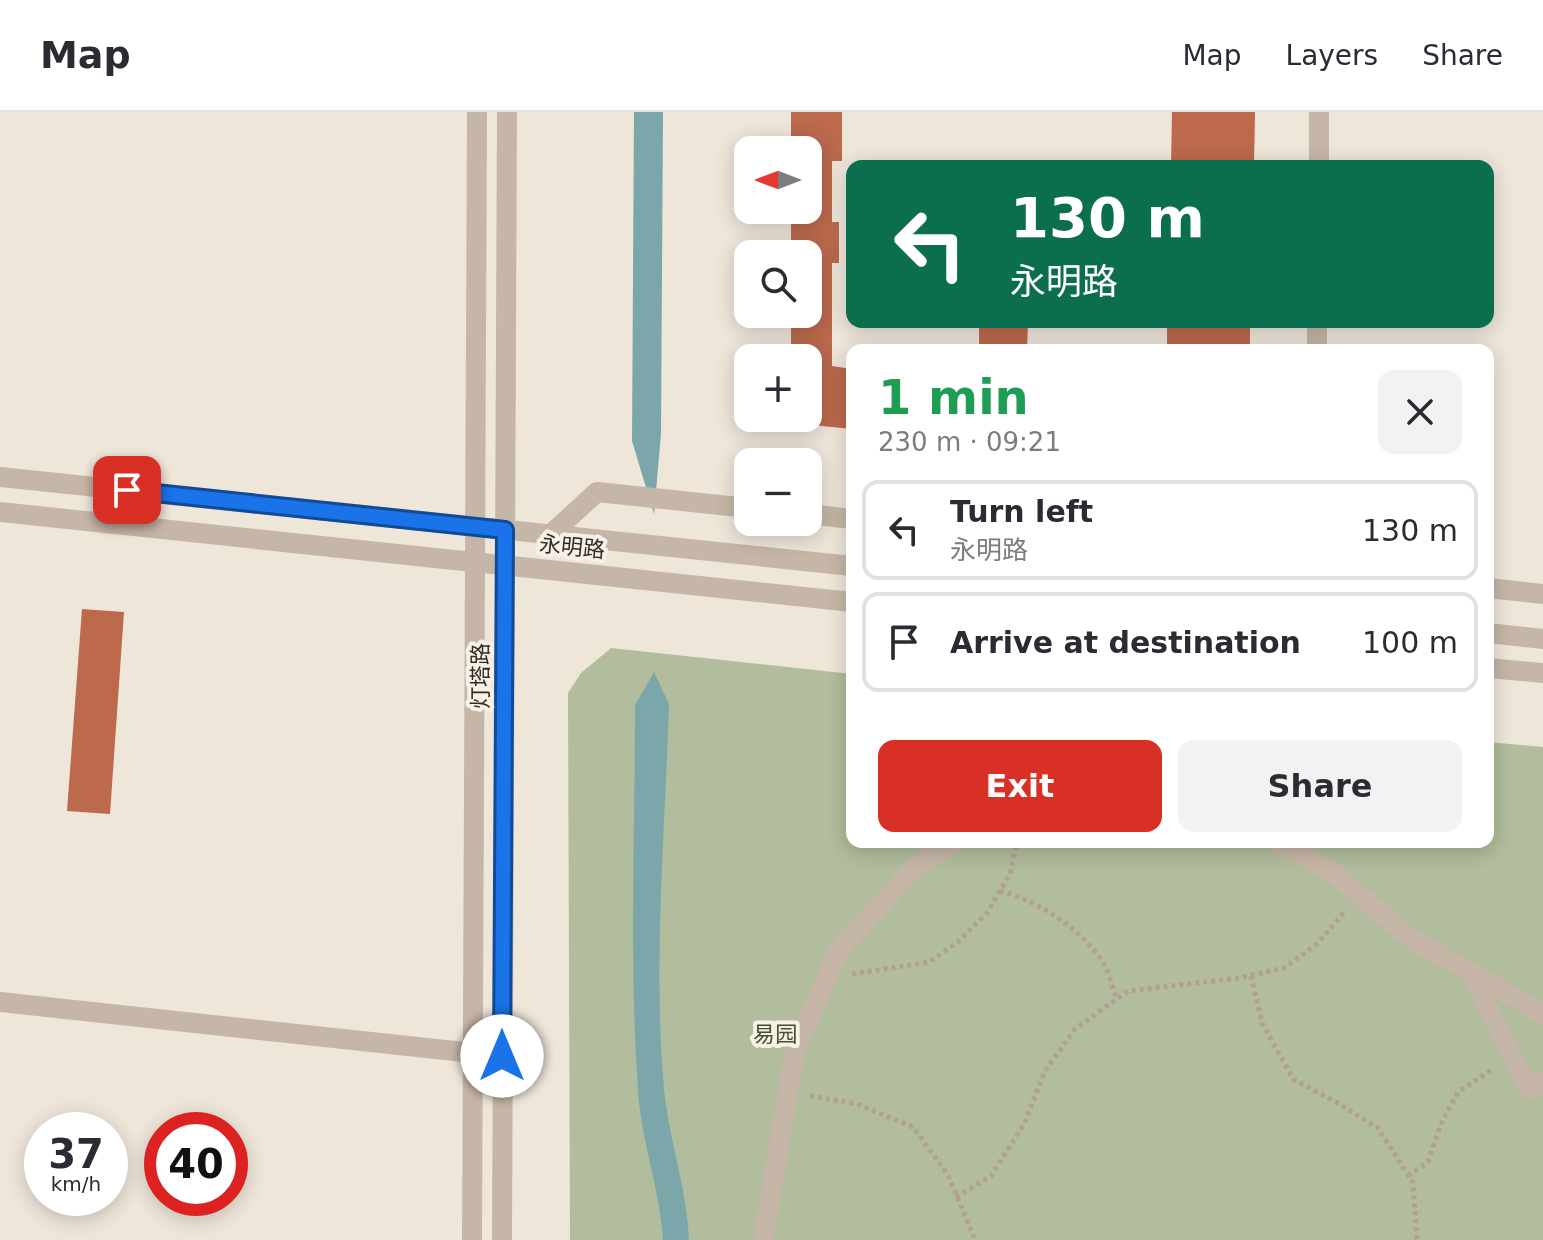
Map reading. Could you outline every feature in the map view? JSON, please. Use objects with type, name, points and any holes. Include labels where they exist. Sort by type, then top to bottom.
[{"type":"street","name":"灯塔路","points":[[472,1240],[477,112]]},
{"type":"street","name":"灯塔路","points":[[502,1240],[507,112]]},
{"type":"street","points":[[1319,112],[1319,160]]},
{"type":"street","name":"永明路","points":[[0,477],[846,565]]},
{"type":"street","points":[[550,535],[597,492],[734,507]]},
{"type":"street","name":"永明路","points":[[0,512],[846,601]]},
{"type":"street","points":[[822,516],[846,518]]},
{"type":"street","points":[[1494,589],[1543,594]]},
{"type":"street","points":[[1494,634],[1543,639]]},
{"type":"street","points":[[1494,669],[1543,673]]},
{"type":"street","points":[[763,1240],[794,1054],[838,951],[917,865],[945,848]]},
{"type":"street","points":[[1288,848],[1331,871],[1410,938],[1543,1014]]},
{"type":"street","points":[[1470,973],[1529,1089],[1543,1082]]},
{"type":"street","points":[[0,1002],[473,1053]]},
{"type":"path","points":[[827,976],[870,973],[929,962],[959,941],[987,913],[1010,874],[1016,848]]},
{"type":"path","points":[[1000,891],[1020,896],[1072,928],[1101,960],[1117,999]]},
{"type":"path","points":[[956,1197],[991,1176],[1024,1124],[1045,1071],[1075,1029],[1128,991],[1251,976],[1284,968],[1317,944],[1360,895]]},
{"type":"path","points":[[1251,976],[1262,1023],[1293,1079],[1378,1128],[1413,1183],[1417,1240]]},
{"type":"path","points":[[1408,1176],[1428,1162],[1441,1124],[1458,1092],[1484,1073],[1514,1060]]},
{"type":"path","points":[[787,1095],[857,1104],[913,1127],[948,1175],[975,1240]]},
{"type":"green space","name":"易园","points":[[611,648],[846,673],[846,848],[1494,848],[1494,743],[1543,747],[1543,1240],[570,1240],[568,693],[581,673]]},
{"type":"water","points":[[634,112],[663,112],[661,434],[654,514],[632,441]]},
{"type":"water","points":[[654,672],[669,704],[661,897],[661,1041],[666,1108],[685,1202],[689,1240],[663,1240],[643,1128],[635,1042],[635,705]]},
{"type":"building","points":[[791,112],[842,112],[842,161],[832,161],[832,222],[839,222],[839,263],[832,263],[832,366],[846,368],[846,428],[822,426],[822,344],[791,344],[791,328],[822,328],[822,240],[791,240],[791,224],[822,224],[822,136],[791,136]]},
{"type":"building","points":[[1172,112],[1255,112],[1254,160],[1171,160]]},
{"type":"building","points":[[979,328],[1028,328],[1027,344],[979,344]]},
{"type":"building","points":[[1167,328],[1250,328],[1250,344],[1167,344]]},
{"type":"building","points":[[82,609],[124,612],[110,814],[67,811]]},
{"type":"route","points":[[127,490],[505,530],[502,1056]]}]
